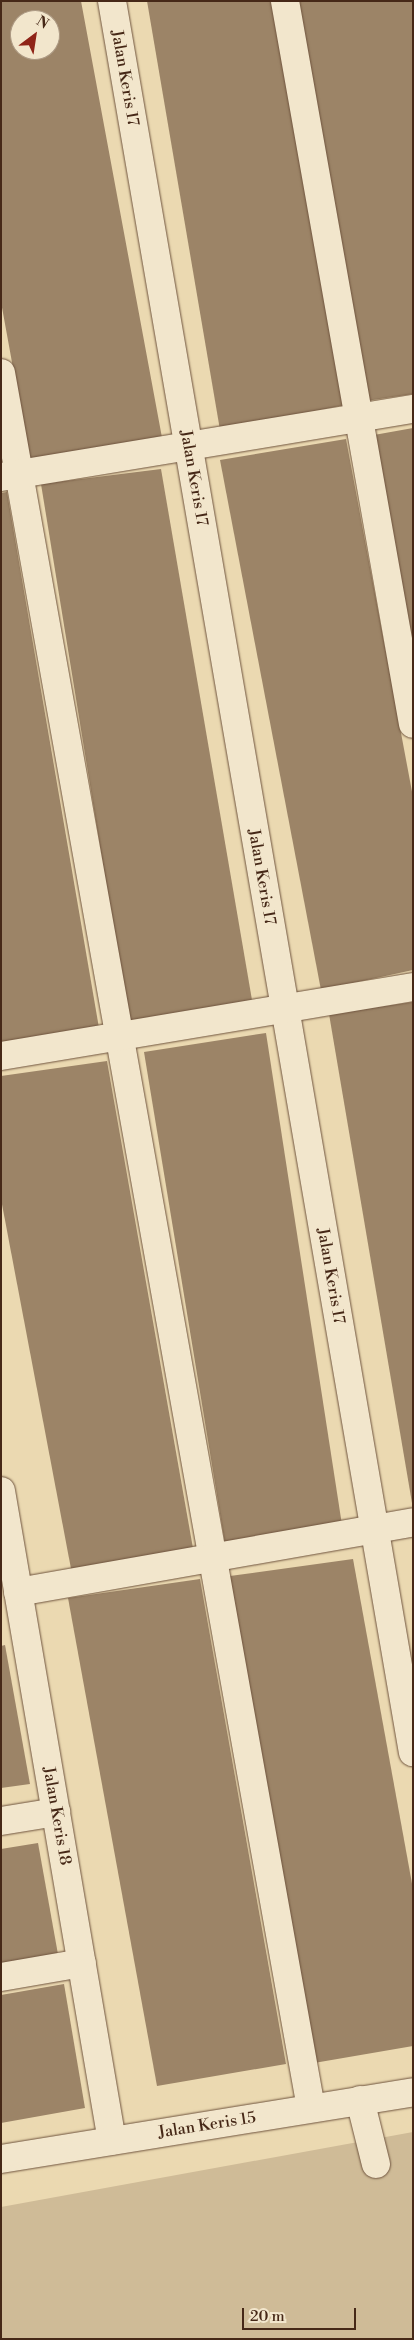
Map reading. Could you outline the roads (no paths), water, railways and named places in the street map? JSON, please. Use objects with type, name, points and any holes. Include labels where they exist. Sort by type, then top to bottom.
[{"type":"street","name":"Jalan Keris 17","points":[[112,1],[413,1752]]},
{"type":"street","points":[[285,1],[413,724]]},
{"type":"street","points":[[1,373],[10,475],[120,1036],[311,2108]]},
{"type":"street","points":[[10,475],[413,409]]},
{"type":"street","points":[[1,1056],[413,987]]},
{"type":"street","name":"Jalan Keris 18","points":[[1,1491],[18,1592],[13,1626],[56,1812],[112,2141]]},
{"type":"street","points":[[18,1592],[413,1522]]},
{"type":"street","points":[[1,1821],[56,1812]]},
{"type":"street","points":[[1,1976],[82,1963]]},
{"type":"street","name":"Jalan Keris 15","points":[[1,2160],[413,2092]]},
{"type":"street","points":[[360,2100],[376,2164]]}]
